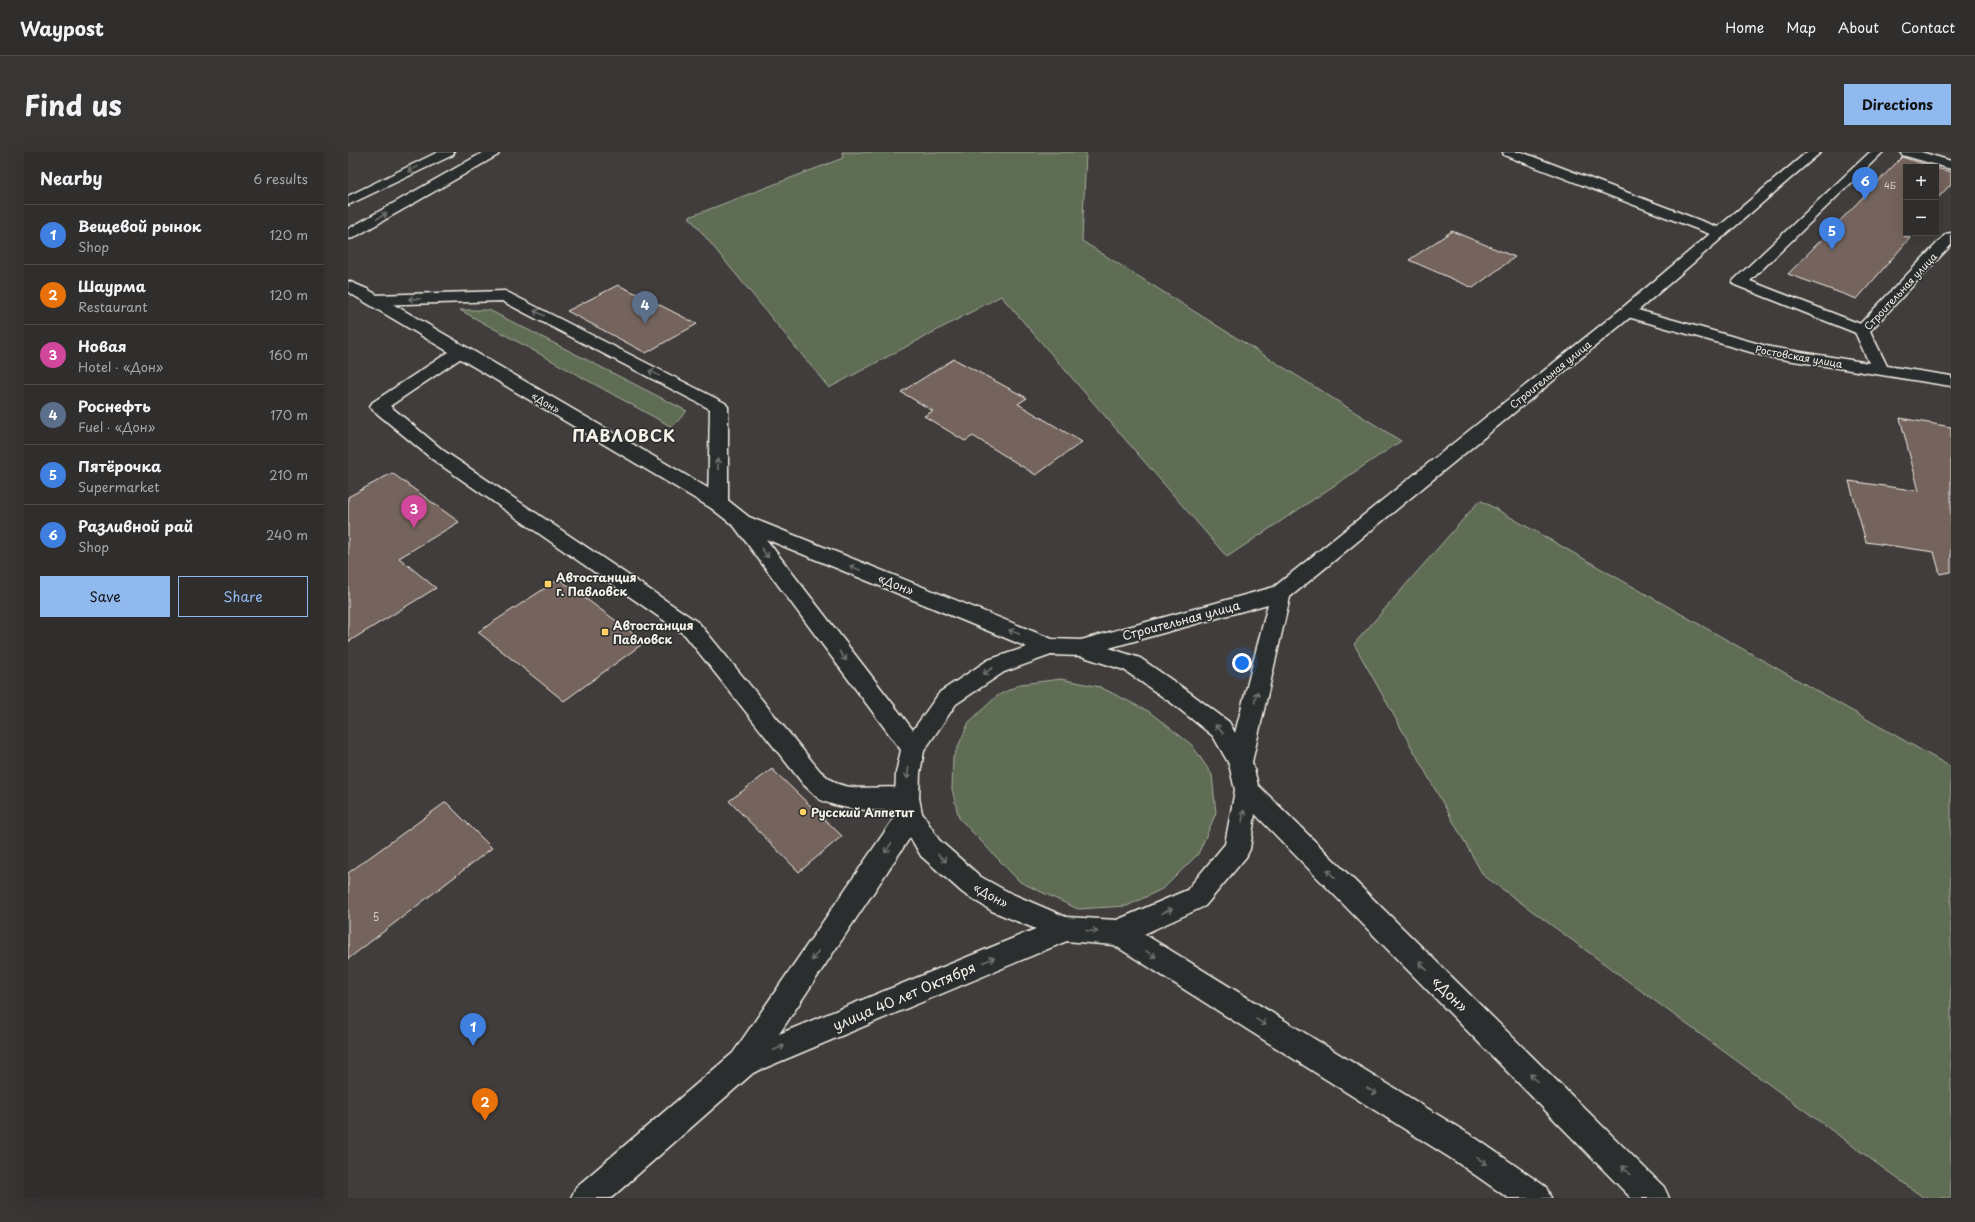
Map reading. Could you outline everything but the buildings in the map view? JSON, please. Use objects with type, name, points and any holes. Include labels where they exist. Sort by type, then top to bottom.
[{"type":"main road","points":[[348,201],[448,152]]},
{"type":"main road","points":[[348,236],[493,152]]},
{"type":"main road","points":[[1509,152],[1720,233]]},
{"type":"main road","name":"Строительная улица","points":[[1081,648],[1281,593],[1626,312],[1815,152]]},
{"type":"main road","points":[[1862,330],[1740,282],[1877,152]]},
{"type":"main road","points":[[1907,152],[1951,165]]},
{"type":"main road","name":"Строительная улица","points":[[1881,370],[1862,330],[1951,237]]},
{"type":"main road","name":"«Дон»","points":[[348,286],[718,503],[741,522],[913,748]]},
{"type":"main road","points":[[374,300],[505,296],[719,407],[718,503]]},
{"type":"main road","name":"Ростовская улица","points":[[1626,312],[1768,352],[1951,381]]},
{"type":"main road","points":[[461,351],[379,406],[438,455],[692,629],[812,778],[830,793],[908,807]]},
{"type":"main road","name":"«Дон»","points":[[741,522],[1050,647],[1081,648],[1132,664],[1221,729],[1240,762],[1247,790],[1238,850],[1196,898],[1118,933]]},
{"type":"main road","points":[[1240,762],[1281,593]]},
{"type":"main road","name":"«Дон»","points":[[1050,647],[996,666],[948,698],[913,748],[908,773],[908,807],[930,848],[972,885],[1001,902],[1065,929],[1118,933],[1466,1150],[1535,1198]]},
{"type":"main road","name":"«Дон»","points":[[1247,790],[1653,1198]]},
{"type":"main road","name":"улица 40 лет Октября","points":[[587,1198],[743,1063],[908,807]]},
{"type":"main road","name":"улица 40 лет Октября","points":[[743,1063],[1065,929]]},
{"type":"green space","points":[[842,152],[1086,152],[1082,241],[1401,441],[1227,557],[1001,296],[829,388],[689,217],[843,158]]},
{"type":"green space","points":[[460,310],[489,310],[687,411],[672,427]]},
{"type":"green space","points":[[1480,500],[1951,767],[1951,1198],[1924,1198],[1483,875],[1354,644]]},
{"type":"green space","points":[[1061,679],[1100,687],[1148,711],[1192,745],[1212,775],[1216,813],[1198,854],[1164,888],[1127,906],[1078,909],[1020,882],[959,818],[952,789],[953,758],[969,722],[997,696],[1021,684]]},
{"type":"place","name":"Разливной рай","points":[[1865,200]]},
{"type":"place","name":"Пятёрочка","points":[[1832,250]]},
{"type":"place","name":"Роснефть","points":[[645,324]]},
{"type":"place","name":"Новая","points":[[414,528]]},
{"type":"place","name":"Автостанция г. Павловск","points":[[548,584]]},
{"type":"place","name":"Автостанция Павловск","points":[[605,632]]},
{"type":"place","name":"Русский Аппетит","points":[[803,812]]},
{"type":"place","name":"Вещевой рынок","points":[[473,1046]]},
{"type":"place","name":"Шаурма","points":[[485,1121]]},
{"type":"district","name":"ПАВЛОВСК","points":[[624,435]]}]
